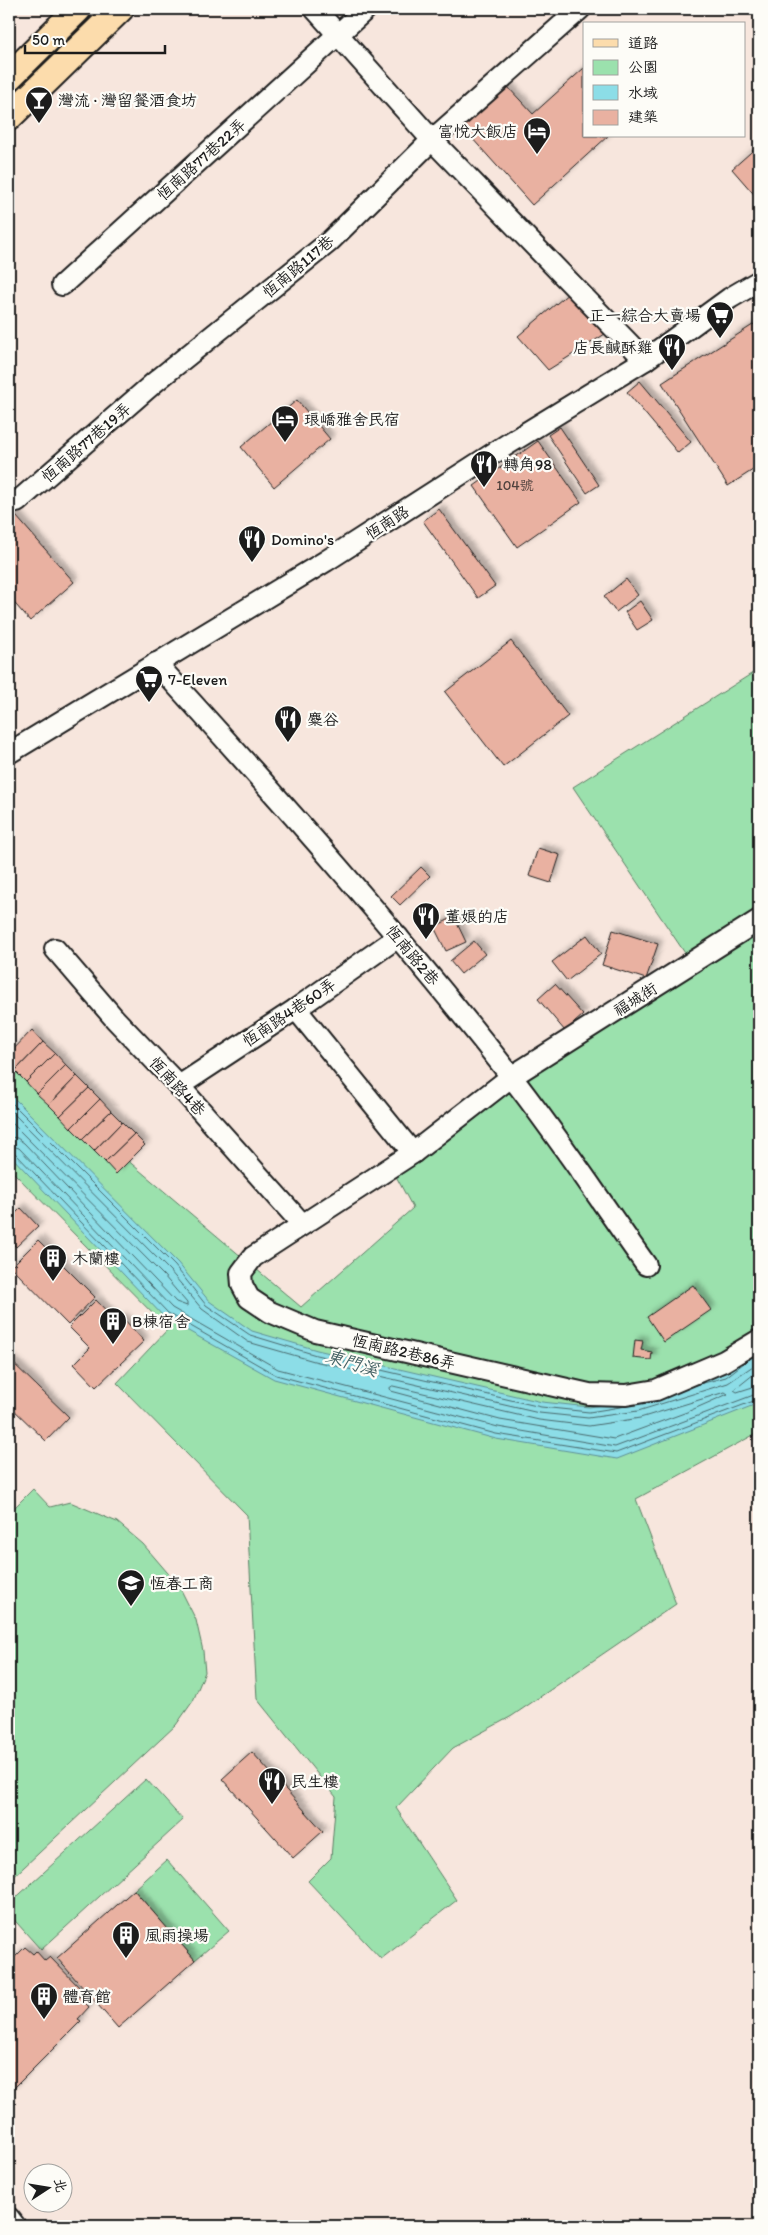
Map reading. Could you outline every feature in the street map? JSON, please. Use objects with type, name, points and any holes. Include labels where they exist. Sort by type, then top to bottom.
[{"type":"main road","points":[[9,77],[78,9]]},
{"type":"main road","points":[[9,118],[120,9]]},
{"type":"street","points":[[315,9],[432,140],[645,360]]},
{"type":"street","name":"恆南路77巷22弄","points":[[62,285],[366,9]]},
{"type":"street","name":"恆南路117巷","points":[[155,382],[329,242],[432,140],[578,11]]},
{"type":"street","name":"恆南路","points":[[9,753],[326,561],[500,449],[645,360],[730,298],[759,281]]},
{"type":"street","name":"恆南路77巷19弄","points":[[17,502],[155,382]]},
{"type":"street","name":"恆南路2巷","points":[[156,663],[280,799],[398,937],[511,1077],[646,1265]]},
{"type":"street","name":"福城街","points":[[511,1077],[759,920]]},
{"type":"street","name":"恆南路4巷60弄","points":[[179,1086],[296,1009],[398,937]]},
{"type":"street","name":"恆南路4巷","points":[[55,949],[114,1018],[179,1086],[302,1224]]},
{"type":"street","points":[[296,1009],[413,1153]]},
{"type":"street","name":"恆南路2巷86弄","points":[[511,1077],[413,1153],[253,1257],[242,1272],[242,1285],[249,1298],[270,1312],[315,1331],[588,1394],[626,1395],[656,1390],[724,1361],[759,1340]]},
{"type":"street","points":[[9,2218],[15,2226]]},
{"type":"green space","points":[[759,669],[759,1432],[636,1499],[676,1604],[512,1716],[453,1748],[396,1808],[457,1900],[381,1959],[308,1881],[331,1858],[336,1797],[257,1699],[247,1515],[117,1383],[168,1329],[9,1168],[9,1060],[301,1307],[413,1208],[391,1167],[693,965],[573,787]]},
{"type":"green space","points":[[33,1489],[50,1507],[70,1502],[117,1522],[143,1544],[179,1586],[196,1620],[203,1651],[205,1672],[193,1701],[176,1725],[9,1881],[9,1513]]},
{"type":"green space","points":[[146,1779],[183,1820],[41,1950],[9,1914],[9,1904]]},
{"type":"green space","points":[[167,1860],[229,1931],[195,1960],[134,1890]]},
{"type":"water","name":"東門溪","points":[[9,1093],[178,1263],[209,1301],[252,1331],[317,1350],[542,1402],[589,1407],[635,1400],[724,1372],[746,1357],[759,1342],[759,1403],[617,1459],[496,1439],[274,1379],[165,1318],[9,1154]]},
{"type":"building","name":"富悅大飯店","points":[[583,69],[583,138],[606,138],[532,205],[462,127],[507,86],[533,114]]},
{"type":"building","points":[[759,145],[759,200],[732,169]]},
{"type":"building","points":[[569,293],[605,334],[548,370],[518,336]]},
{"type":"building","points":[[759,321],[759,466],[728,486],[662,383]]},
{"type":"building","points":[[640,381],[691,442],[678,453],[627,392]]},
{"type":"building","name":"琅嶠雅舍民宿","points":[[297,400],[330,439],[274,487],[241,447]]},
{"type":"building","points":[[560,427],[599,485],[587,493],[548,435]]},
{"type":"building","points":[[538,441],[581,502],[517,547],[474,486]]},
{"type":"building","points":[[9,508],[74,582],[30,621],[9,597]]},
{"type":"building","points":[[439,509],[495,586],[478,598],[423,521]]},
{"type":"building","points":[[626,579],[638,595],[616,612],[604,597]]},
{"type":"building","points":[[640,601],[653,620],[637,630],[625,612]]},
{"type":"building","points":[[511,641],[568,716],[503,767],[445,692]]},
{"type":"building","points":[[538,848],[560,855],[551,883],[529,876]]},
{"type":"building","points":[[421,867],[430,876],[400,905],[391,896]]},
{"type":"building","points":[[454,917],[466,942],[446,951],[434,927]]},
{"type":"building","points":[[613,930],[658,944],[646,979],[602,965]]},
{"type":"building","points":[[587,935],[601,954],[567,981],[552,962]]},
{"type":"building","points":[[474,941],[485,954],[461,974],[450,961]]},
{"type":"building","points":[[555,984],[583,1015],[565,1031],[538,999]]},
{"type":"building","points":[[32,1030],[43,1042],[15,1071],[9,1065],[9,1054]]},
{"type":"building","points":[[43,1042],[55,1053],[26,1082],[15,1071]]},
{"type":"building","points":[[55,1053],[66,1065],[37,1094],[26,1082]]},
{"type":"building","points":[[66,1065],[77,1076],[49,1105],[37,1094]]},
{"type":"building","points":[[77,1076],[89,1088],[60,1116],[49,1105]]},
{"type":"building","points":[[89,1088],[100,1099],[71,1128],[60,1116]]},
{"type":"building","points":[[100,1099],[111,1111],[82,1139],[71,1128]]},
{"type":"building","points":[[111,1111],[122,1122],[94,1151],[82,1139]]},
{"type":"building","points":[[122,1122],[134,1134],[105,1162],[94,1151]]},
{"type":"building","points":[[134,1134],[145,1145],[116,1174],[105,1162]]},
{"type":"building","points":[[21,1208],[38,1226],[16,1247],[9,1239],[9,1220]]},
{"type":"building","name":"木蘭樓","points":[[38,1240],[95,1297],[68,1325],[11,1267]]},
{"type":"building","points":[[693,1285],[711,1310],[664,1342],[647,1317]]},
{"type":"building","name":"B棟宿舍","points":[[96,1300],[117,1322],[122,1317],[144,1341],[96,1387],[74,1364],[90,1348],[69,1327]]},
{"type":"building","points":[[635,1340],[643,1341],[641,1350],[652,1352],[651,1360],[633,1358]]},
{"type":"building","points":[[9,1359],[69,1417],[46,1441],[9,1405]]},
{"type":"building","name":"民生樓","points":[[252,1752],[323,1831],[293,1858],[222,1779]]},
{"type":"building","name":"風雨操場","points":[[134,1890],[195,1960],[118,2028],[57,1958]]},
{"type":"building","name":"體育館","points":[[25,1947],[33,1954],[36,1951],[45,1961],[50,1957],[83,1991],[79,1996],[89,2007],[78,2019],[81,2021],[9,2093],[9,1963]]},
{"type":"place","name":"灣流 · 灣留餐酒食坊","points":[[39,124]]},
{"type":"place","name":"富悅大飯店","points":[[537,155]]},
{"type":"place","name":"正一綜合大賣場","points":[[720,339]]},
{"type":"place","name":"店長鹹酥雞","points":[[672,371]]},
{"type":"place","name":"琅嶠雅舍民宿","points":[[285,443]]},
{"type":"place","name":"轉角98","points":[[484,488]]},
{"type":"place","name":"Domino's","points":[[252,563]]},
{"type":"place","name":"7-Eleven","points":[[149,703]]},
{"type":"place","name":"麋谷","points":[[288,743]]},
{"type":"place","name":"董娘的店","points":[[426,940]]},
{"type":"place","name":"木蘭樓","points":[[53,1282]]},
{"type":"place","name":"B棟宿舍","points":[[113,1345]]},
{"type":"place","name":"恆春工商","points":[[131,1607]]},
{"type":"place","name":"民生樓","points":[[272,1805]]},
{"type":"place","name":"風雨操場","points":[[126,1959]]},
{"type":"place","name":"體育館","points":[[44,2020]]}]
